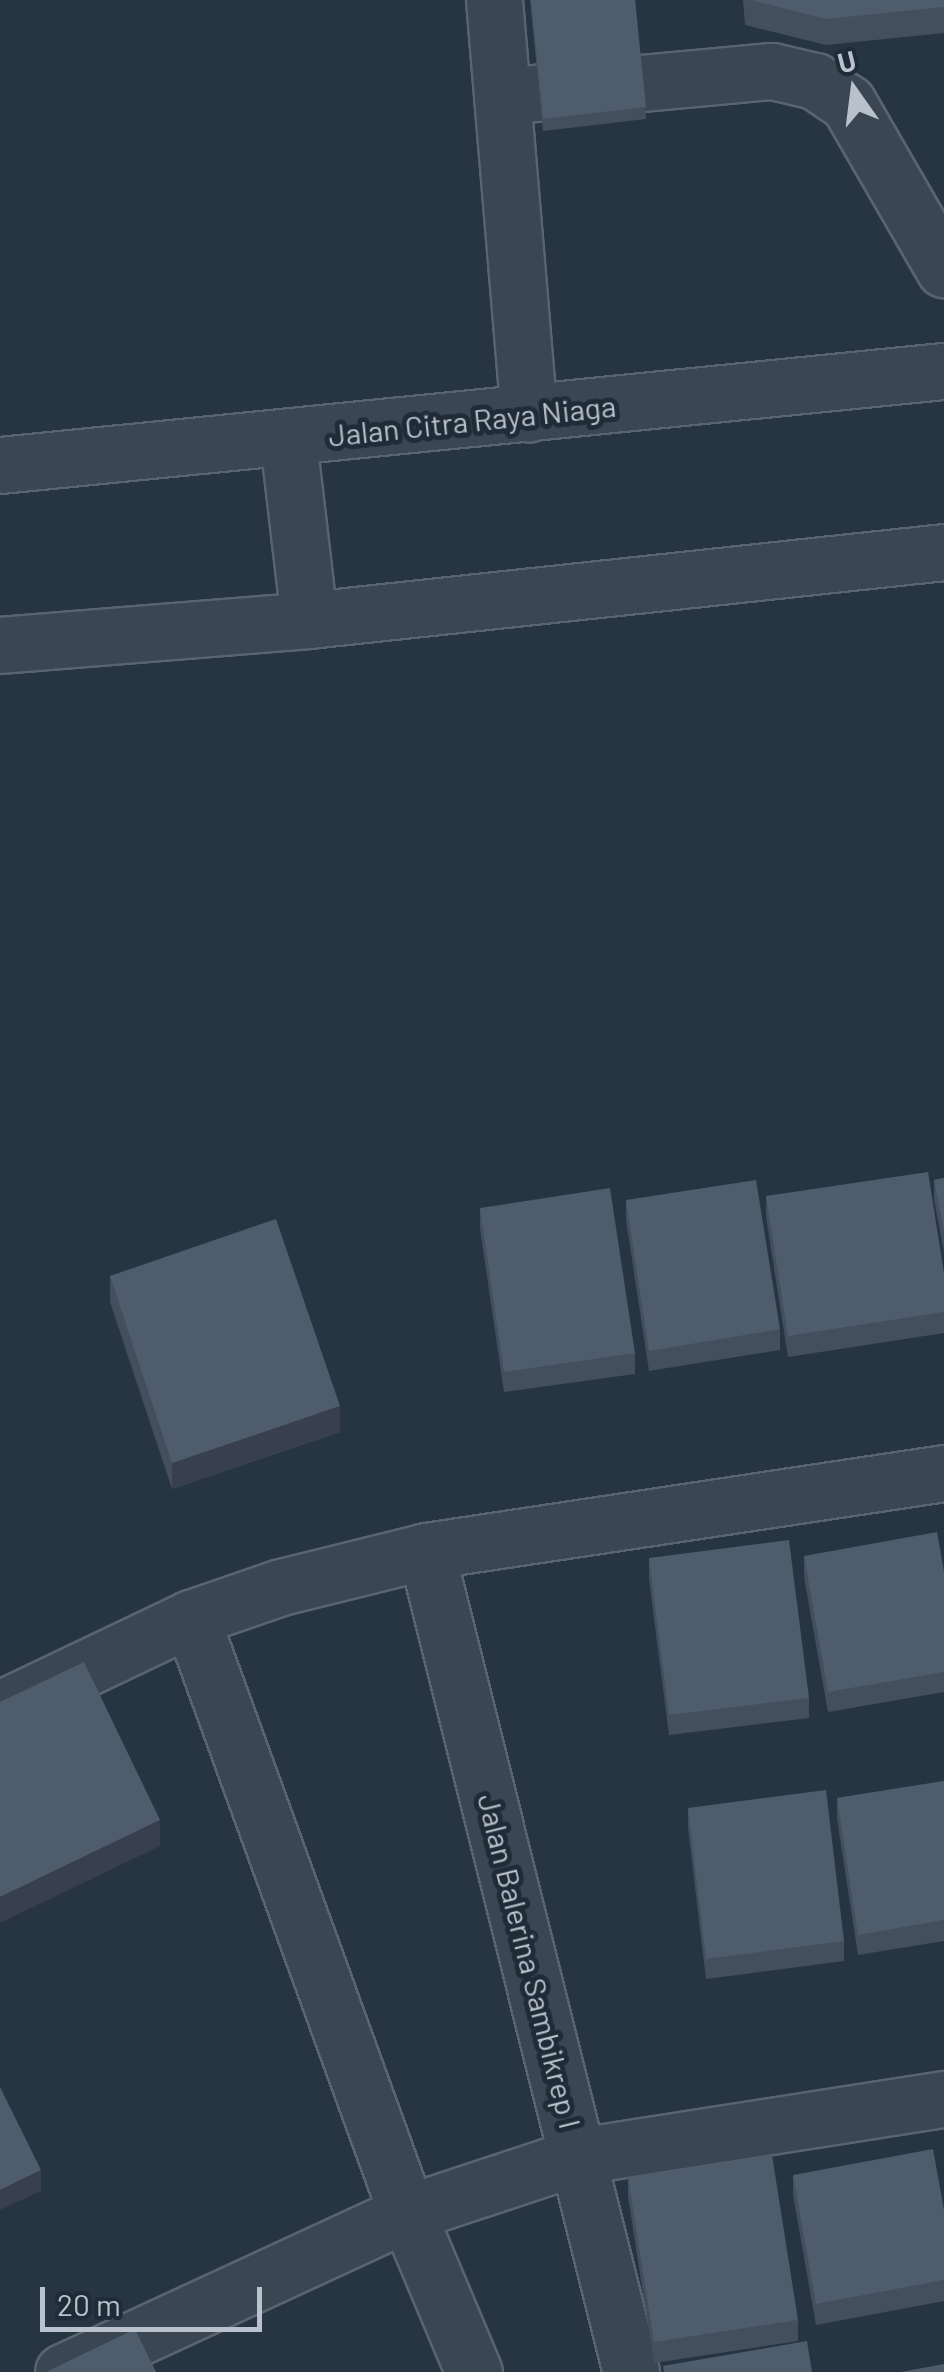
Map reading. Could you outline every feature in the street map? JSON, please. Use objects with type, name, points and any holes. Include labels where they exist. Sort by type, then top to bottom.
[{"type":"street","points":[[494,0],[529,414]]},
{"type":"street","points":[[502,96],[772,71],[815,81],[848,103],[944,269]]},
{"type":"street","name":"Jalan Citra Raya Niaga","points":[[0,465],[288,440],[944,370]]},
{"type":"street","points":[[288,440],[309,620]]},
{"type":"street","points":[[0,645],[309,620],[944,552]]},
{"type":"street","points":[[0,1708],[191,1618],[282,1587],[426,1551],[944,1472]]},
{"type":"street","name":"Jalan Balerina Sambikrep I","points":[[426,1551],[631,2372]]},
{"type":"street","points":[[191,1618],[407,2213],[474,2372]]},
{"type":"street","points":[[63,2372],[407,2213],[579,2156],[944,2099]]},
{"type":"building","points":[[531,0],[635,0],[646,107],[543,119]]},
{"type":"building","points":[[751,0],[944,0],[944,7],[826,19]]},
{"type":"building","points":[[928,1172],[944,1273],[944,1312],[788,1336],[766,1196]]},
{"type":"building","points":[[944,1178],[944,1232],[934,1180]]},
{"type":"building","points":[[756,1180],[780,1329],[649,1351],[626,1200]]},
{"type":"building","points":[[610,1188],[635,1353],[504,1372],[480,1208]]},
{"type":"building","points":[[276,1219],[340,1406],[172,1463],[110,1276]]},
{"type":"building","points":[[937,1532],[944,1572],[944,1672],[828,1692],[804,1556]]},
{"type":"building","points":[[789,1540],[809,1698],[669,1715],[649,1558]]},
{"type":"building","points":[[84,1662],[160,1820],[0,1897],[0,1702]]},
{"type":"building","points":[[944,1781],[944,1920],[858,1935],[837,1798]]},
{"type":"building","points":[[826,1790],[844,1941],[706,1959],[688,1808]]},
{"type":"building","points":[[0,2087],[41,2170],[0,2190]]},
{"type":"building","points":[[933,2149],[944,2210],[944,2280],[816,2304],[793,2175]]},
{"type":"building","points":[[772,2155],[798,2320],[654,2342],[628,2177]]},
{"type":"building","points":[[135,2329],[156,2372],[46,2372]]},
{"type":"building","points":[[807,2341],[812,2372],[664,2372],[663,2366]]},
{"type":"building","points":[[944,2364],[944,2372],[901,2372]]}]
